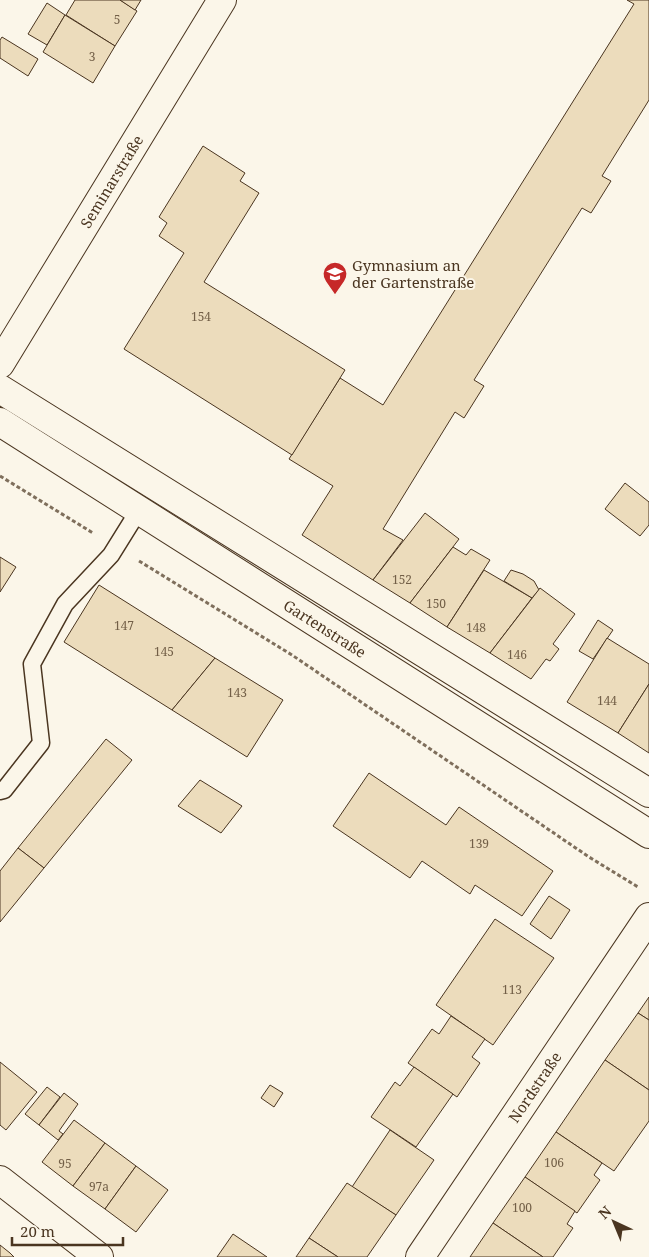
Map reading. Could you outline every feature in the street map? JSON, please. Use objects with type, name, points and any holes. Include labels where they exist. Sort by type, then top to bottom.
[{"type":"main road","name":"Seminarstraße","points":[[0,364],[222,0]]},
{"type":"main road","name":"Gartenstraße","points":[[0,389],[649,793]]},
{"type":"main road","name":"Gartenstraße","points":[[0,422],[649,834]]},
{"type":"main road","name":"Nordstraße","points":[[420,1257],[649,916]]},
{"type":"main road","points":[[0,1180],[99,1257]]},
{"type":"lane","points":[[0,791],[4,790],[41,743],[32,664],[65,604],[111,555],[139,510]]},
{"type":"path","points":[[0,476],[292,655],[588,857],[642,889]]},
{"type":"building","points":[[75,0],[120,0],[137,11],[115,46],[66,15]]},
{"type":"building","points":[[120,0],[141,0],[135,10]]},
{"type":"building","points":[[627,0],[649,0],[649,100],[602,176],[611,181],[591,213],[582,208],[474,380],[484,386],[464,418],[455,412],[383,529],[403,540],[373,580],[302,535],[333,486],[289,459],[340,378],[383,405],[634,4]]},
{"type":"building","points":[[47,3],[65,15],[47,45],[28,34]]},
{"type":"building","points":[[65,15],[115,46],[93,83],[43,52]]},
{"type":"building","points":[[2,37],[38,59],[28,76],[0,58],[0,40]]},
{"type":"building","points":[[203,146],[245,173],[240,181],[259,193],[204,282],[345,370],[292,455],[124,349],[184,253],[159,236],[167,223],[159,217]]},
{"type":"building","points":[[625,483],[649,502],[649,525],[640,536],[605,509]]},
{"type":"building","points":[[425,513],[459,539],[410,603],[373,580]]},
{"type":"building","points":[[453,547],[466,555],[471,549],[490,560],[447,627],[410,603]]},
{"type":"building","points":[[0,557],[16,567],[0,592]]},
{"type":"building","points":[[484,570],[532,598],[490,653],[447,627]]},
{"type":"building","points":[[511,570],[523,574],[534,581],[539,590],[532,598],[504,581]]},
{"type":"building","points":[[99,585],[215,658],[172,710],[64,642]]},
{"type":"building","points":[[540,588],[575,614],[553,644],[559,649],[550,661],[546,659],[531,679],[490,653]]},
{"type":"building","points":[[598,620],[613,630],[593,659],[579,651]]},
{"type":"building","points":[[607,638],[649,664],[649,684],[618,733],[567,702]]},
{"type":"building","points":[[215,658],[283,700],[247,757],[172,710]]},
{"type":"building","points":[[649,684],[649,753],[618,733]]},
{"type":"building","points":[[106,739],[132,760],[44,868],[18,848]]},
{"type":"building","points":[[369,773],[446,825],[459,807],[553,871],[522,916],[475,885],[470,894],[422,861],[410,878],[333,826]]},
{"type":"building","points":[[200,780],[242,806],[221,833],[178,806]]},
{"type":"building","points":[[18,848],[44,868],[0,922],[0,871]]},
{"type":"building","points":[[549,896],[570,910],[551,939],[530,924]]},
{"type":"building","points":[[495,919],[554,958],[493,1045],[436,1005]]},
{"type":"building","points":[[649,997],[649,1020],[638,1013]]},
{"type":"building","points":[[638,1013],[649,1020],[649,1090],[605,1060]]},
{"type":"building","points":[[451,1016],[485,1039],[472,1057],[480,1063],[457,1097],[408,1063],[432,1029],[439,1034]]},
{"type":"building","points":[[605,1060],[649,1090],[649,1121],[614,1171],[556,1132]]},
{"type":"building","points":[[0,1062],[37,1092],[6,1130],[0,1125]]},
{"type":"building","points":[[414,1067],[453,1094],[416,1147],[371,1117],[395,1082],[400,1086]]},
{"type":"building","points":[[270,1085],[283,1093],[274,1107],[261,1098]]},
{"type":"building","points":[[47,1087],[60,1097],[39,1125],[25,1114]]},
{"type":"building","points":[[64,1093],[78,1104],[59,1131],[63,1134],[58,1140],[39,1125]]},
{"type":"building","points":[[74,1120],[105,1143],[73,1186],[42,1162]]},
{"type":"building","points":[[390,1130],[434,1160],[396,1215],[352,1187]]},
{"type":"building","points":[[556,1132],[602,1163],[594,1175],[600,1180],[577,1213],[525,1177]]},
{"type":"building","points":[[105,1143],[136,1166],[105,1209],[73,1186]]},
{"type":"building","points":[[136,1166],[168,1190],[136,1232],[105,1209]]},
{"type":"building","points":[[525,1177],[575,1211],[567,1224],[573,1228],[553,1257],[543,1257],[493,1223]]},
{"type":"building","points":[[347,1183],[396,1215],[367,1257],[338,1257],[309,1238]]},
{"type":"building","points":[[493,1223],[543,1257],[470,1257]]},
{"type":"building","points":[[233,1234],[267,1257],[217,1257]]},
{"type":"building","points":[[309,1238],[338,1257],[296,1257]]},
{"type":"building","points":[[0,1245],[10,1253],[14,1257],[0,1257]]},
{"type":"place","name":"Gymnasium an der Gartenstraße","points":[[335,295]]}]
